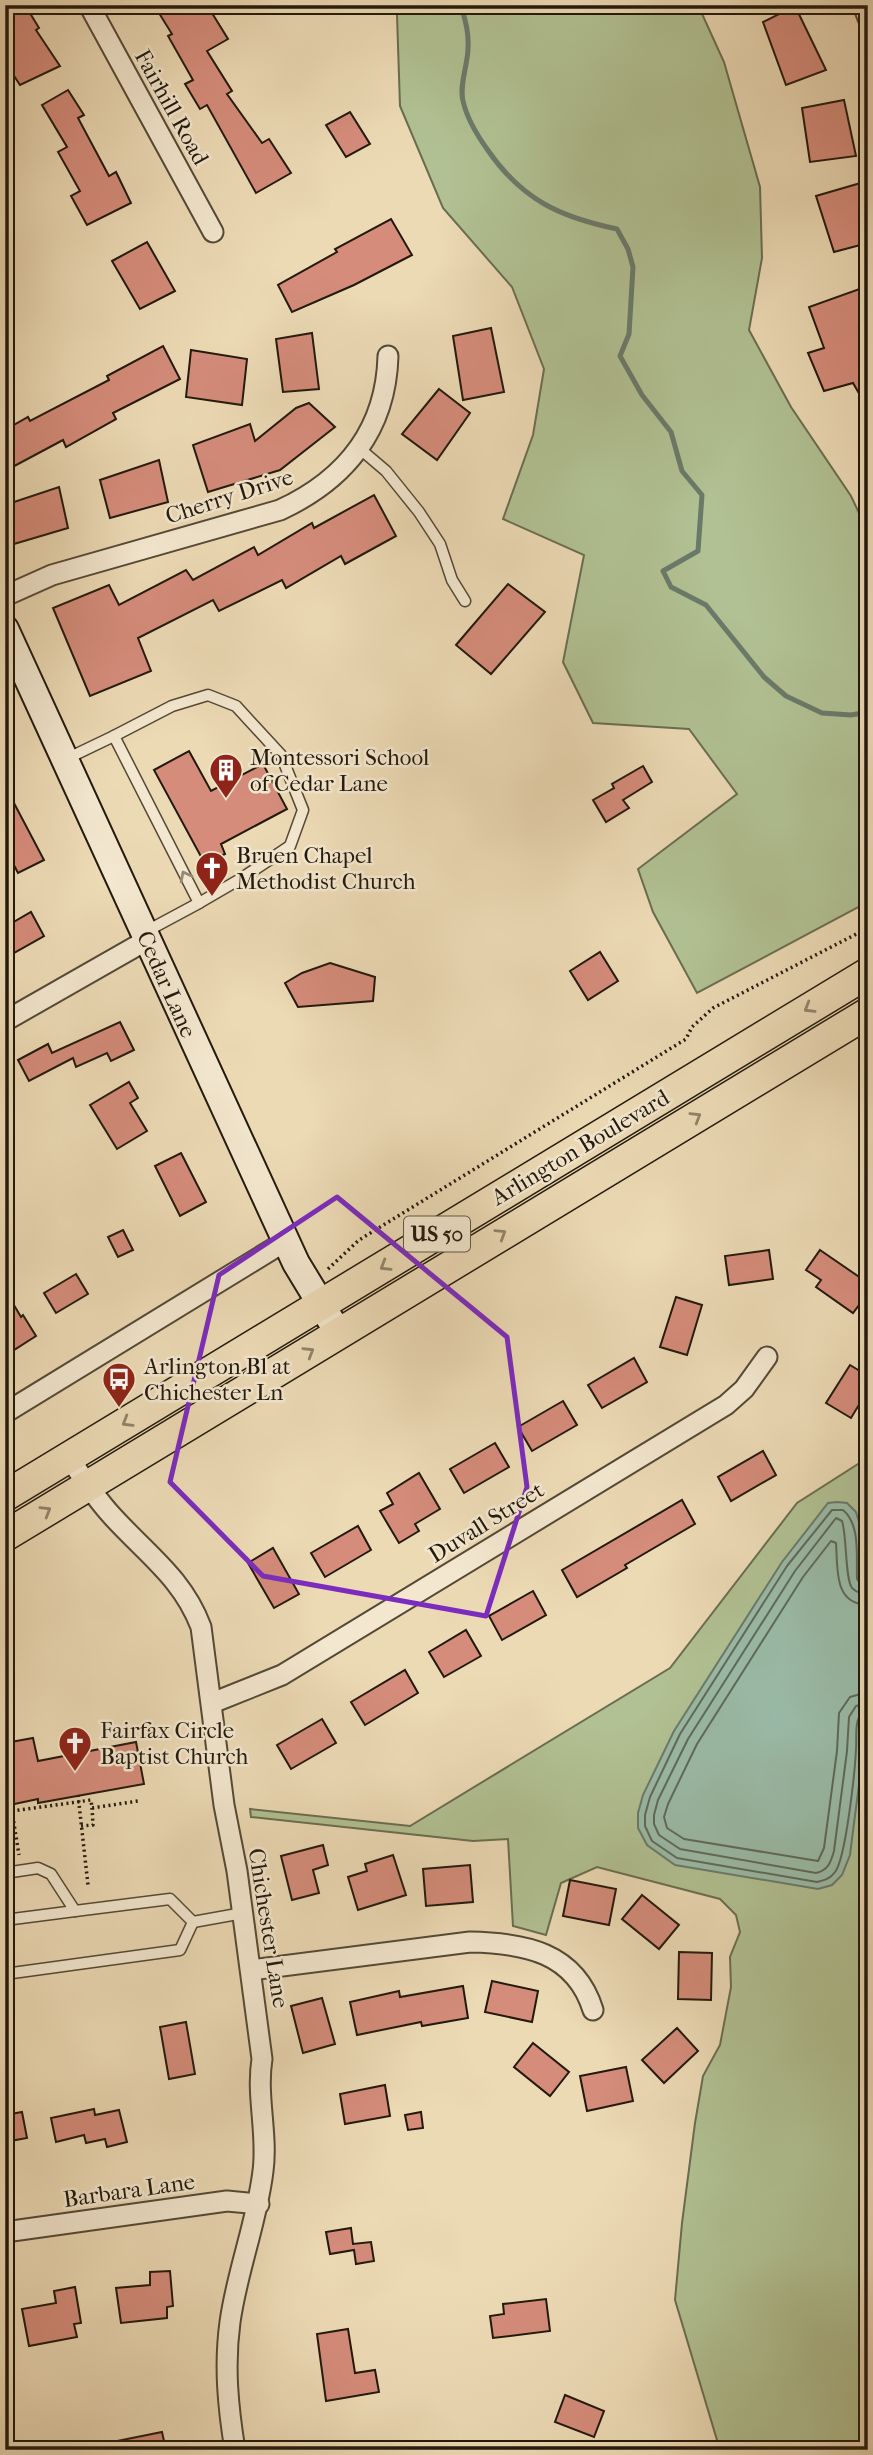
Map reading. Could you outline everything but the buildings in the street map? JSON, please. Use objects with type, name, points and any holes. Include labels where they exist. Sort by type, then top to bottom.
[{"type":"main road","name":"Cedar Lane","points":[[5,629],[286,1241],[339,1334]]},
{"type":"main road","name":"Arlington Boulevard","points":[[5,1496],[868,972]]},
{"type":"main road","name":"Arlington Boulevard","points":[[5,1536],[868,1013]]},
{"type":"street","name":"Fairhill Road","points":[[89,5],[213,232]]},
{"type":"street","points":[[863,5],[868,18]]},
{"type":"street","name":"Cherry Drive","points":[[5,596],[52,575],[280,510],[305,499],[327,483],[359,449],[375,420],[383,394],[388,356]]},
{"type":"street","points":[[5,1021],[146,936]]},
{"type":"street","points":[[5,1413],[286,1241]]},
{"type":"street","name":"Duvall Street","points":[[212,1703],[282,1675],[726,1405],[744,1389],[766,1357]]},
{"type":"street","name":"Chichester Lane","points":[[69,1457],[113,1517],[181,1586],[201,1627],[224,1805],[243,1913],[262,2059],[260,2075],[264,2167],[259,2204],[230,2321],[226,2379],[235,2450]]},
{"type":"street","points":[[251,1970],[470,1942],[496,1943],[523,1947],[550,1956],[566,1966],[579,1980],[593,2010]]},
{"type":"street","name":"Barbara Lane","points":[[5,2232],[227,2202],[259,2204]]},
{"type":"lane","points":[[359,449],[386,471],[419,512],[440,544],[452,580],[465,601]]},
{"type":"lane","points":[[66,759],[172,706],[208,695],[236,706],[281,755],[303,810],[290,846],[146,936]]},
{"type":"lane","points":[[114,736],[199,903]]},
{"type":"lane","points":[[5,1873],[38,1868],[51,1874],[75,1910]]},
{"type":"lane","points":[[5,1920],[170,1899],[193,1922]]},
{"type":"lane","points":[[193,1922],[243,1913]]},
{"type":"lane","points":[[5,1973],[180,1950],[193,1922]]},
{"type":"path","points":[[328,1269],[359,1240],[687,1039],[692,1027],[713,1008],[868,928]]},
{"type":"path","points":[[78,1795],[88,1885]]},
{"type":"path","points":[[19,1855],[12,1808],[91,1800],[93,1825],[81,1826]]},
{"type":"path","points":[[92,1808],[138,1801]]},
{"type":"highlighted area","points":[[337,1197],[507,1337],[527,1487],[486,1616],[263,1576],[170,1482],[219,1275]]},
{"type":"shaded area","points":[[402,5],[698,5],[724,62],[760,187],[762,258],[749,330],[791,407],[851,496],[868,532],[868,902],[697,993],[653,912],[638,869],[737,794],[689,729],[593,723],[563,662],[584,555],[503,519],[533,435],[544,369],[512,287],[443,208],[400,106],[397,15]]},
{"type":"shaded area","points":[[858,1464],[868,1466],[868,2450],[720,2450],[675,2300],[695,2123],[703,2076],[720,2045],[731,1987],[730,1957],[740,1932],[736,1915],[720,1899],[597,1867],[561,1883],[546,1935],[513,1926],[508,1839],[473,1841],[251,1817],[250,1809],[410,1826],[670,1668],[797,1503]]},
{"type":"water","points":[[828,1503],[847,1503],[856,1512],[862,1532],[867,1633],[863,1753],[850,1855],[842,1875],[832,1885],[818,1889],[675,1865],[647,1845],[638,1828],[638,1813],[643,1795],[674,1731],[782,1562]]},
{"type":"waterway","points":[[461,5],[468,42],[463,101],[483,144],[500,166],[528,193],[559,212],[617,229],[628,249],[633,267],[629,334],[620,356],[642,395],[671,432],[682,471],[702,495],[698,551],[663,571],[671,587],[706,605],[764,677],[786,696],[822,713],[851,715],[868,712]]},
{"type":"place","name":"Montessori School of Cedar Lane","points":[[226,800]]},
{"type":"place","name":"Bruen Chapel Methodist Church","points":[[212,898]]},
{"type":"place","name":"Arlington Bl at Chichester Ln","points":[[119,1409]]},
{"type":"place","name":"Fairfax Circle Baptist Church","points":[[75,1773]]}]
